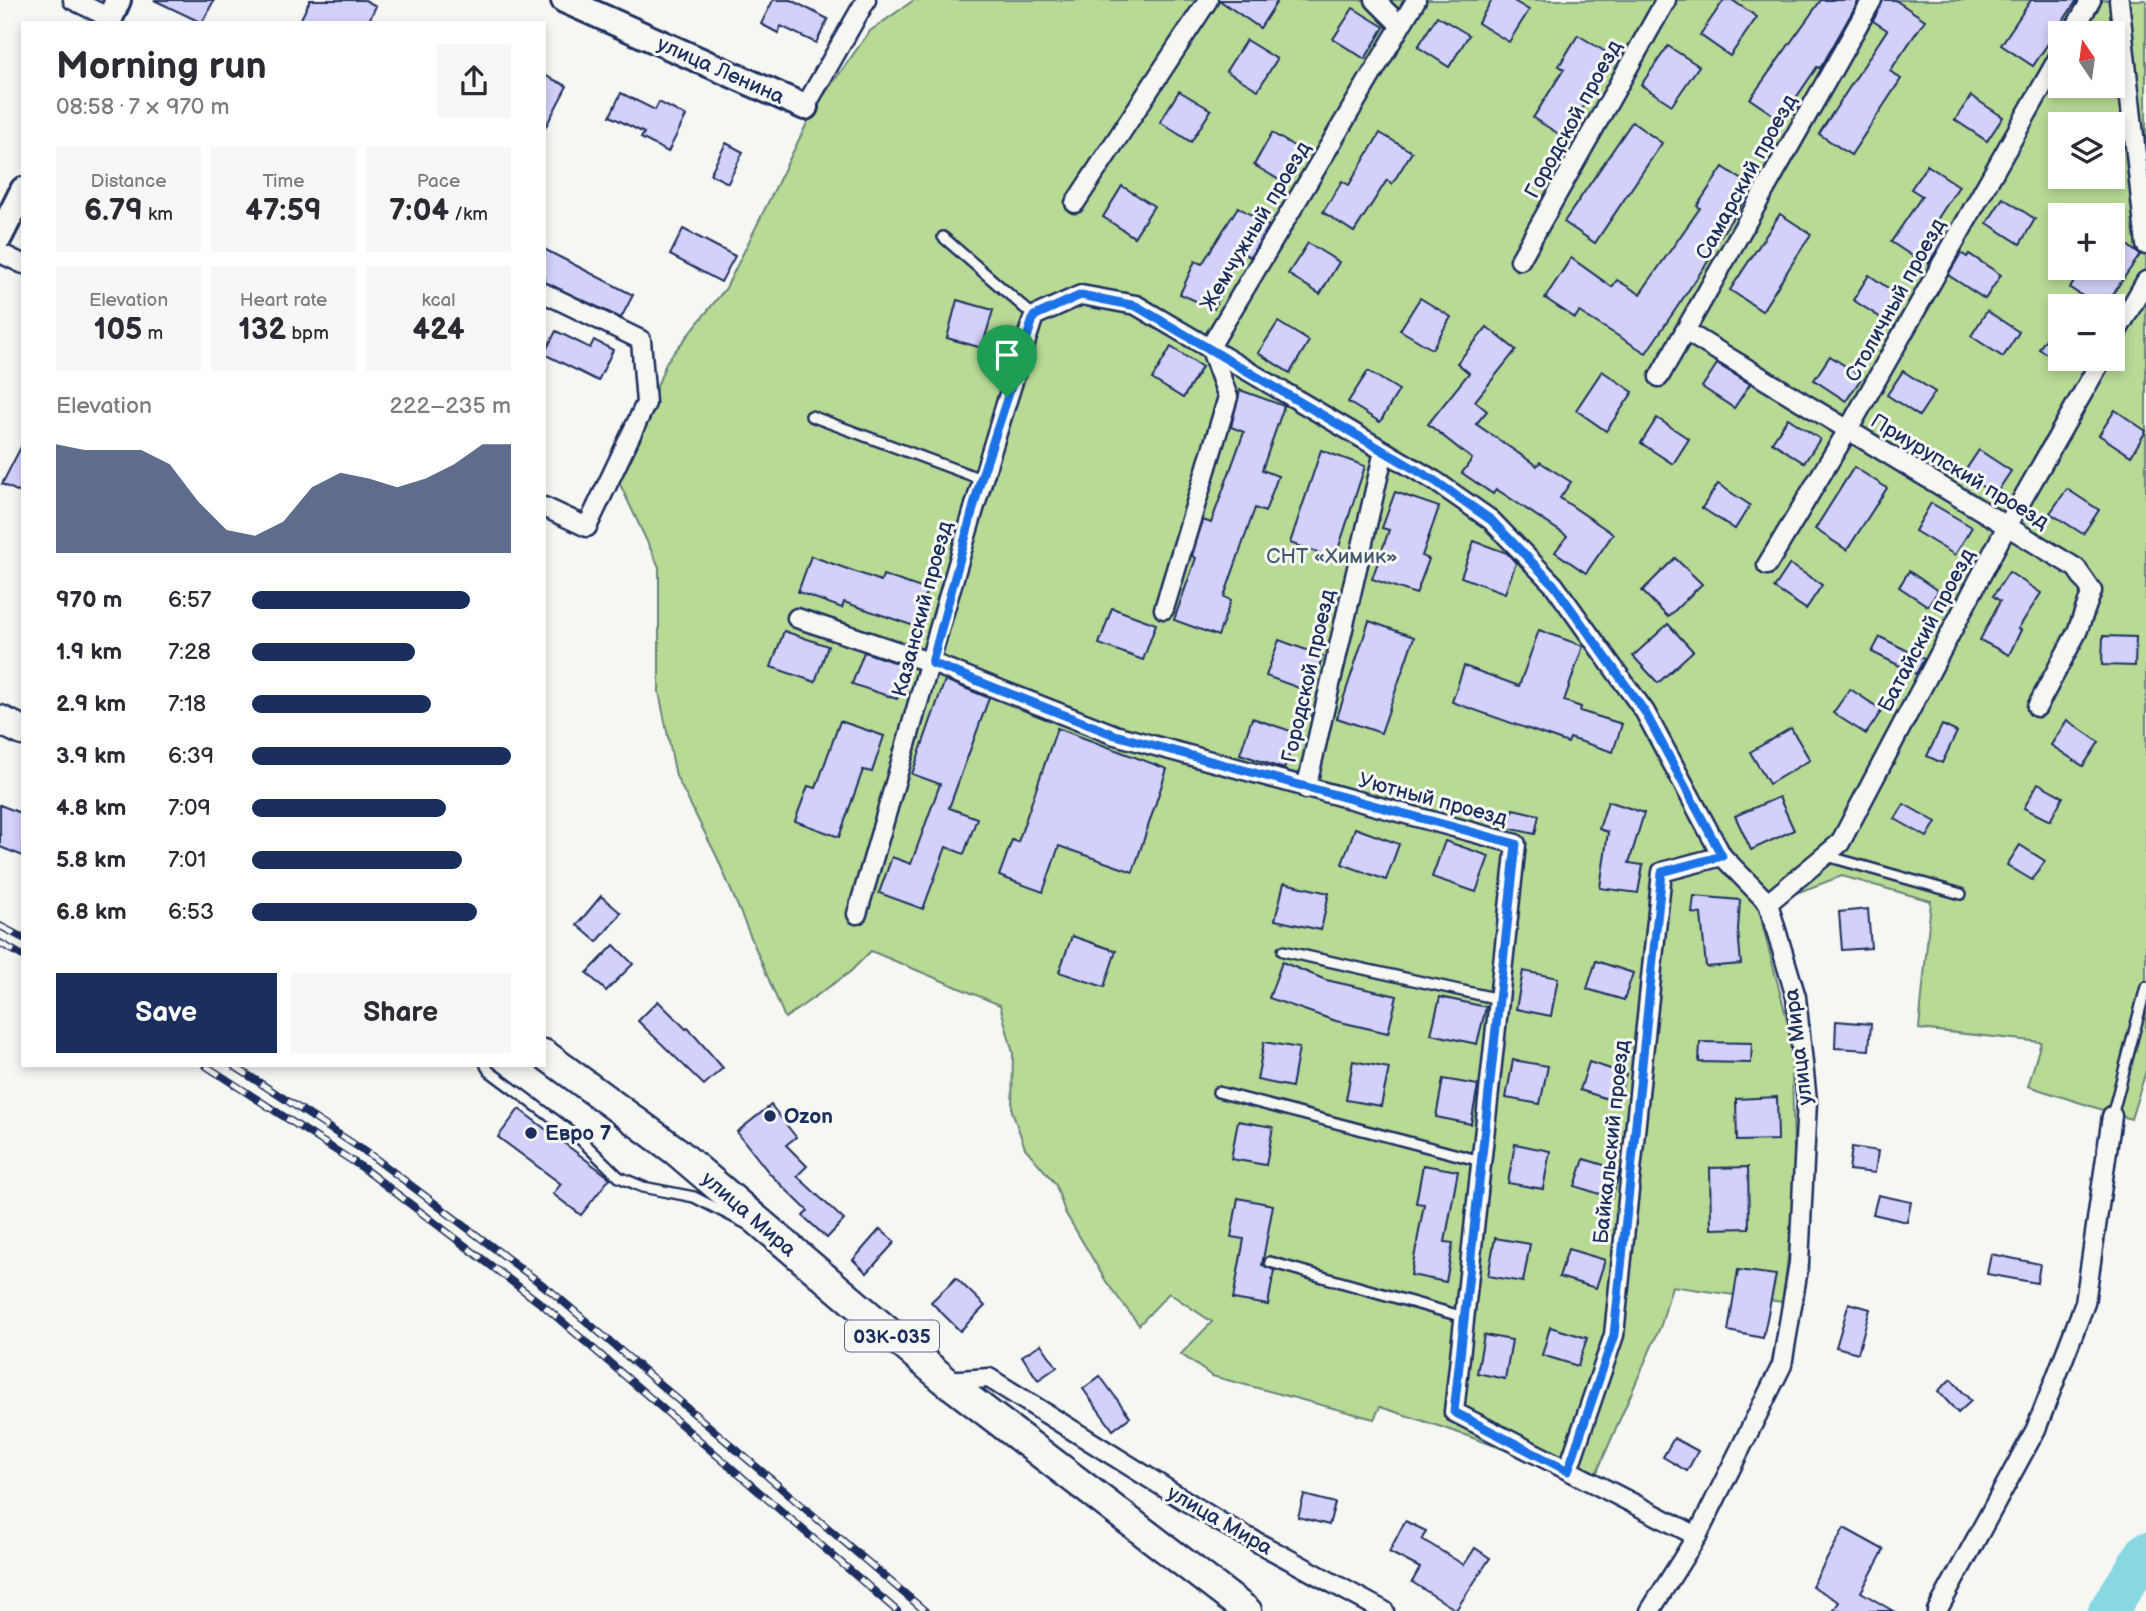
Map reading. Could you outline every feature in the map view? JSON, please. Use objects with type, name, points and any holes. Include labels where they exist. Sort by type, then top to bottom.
[{"type":"main road","points":[[0,720],[21,730]]},
{"type":"main road","name":"улица Мира","points":[[546,1055],[676,1151],[946,1381],[1247,1611]]},
{"type":"street","points":[[73,0],[112,14]]},
{"type":"street","name":"улица Ленина","points":[[564,0],[805,107],[866,0]]},
{"type":"street","points":[[1075,203],[1208,0]]},
{"type":"street","points":[[1375,0],[1400,25]]},
{"type":"street","name":"Жемчужный проезд","points":[[1210,347],[1416,0]]},
{"type":"street","name":"Городской проезд","points":[[1520,260],[1666,0]]},
{"type":"street","name":"Самарский проезд","points":[[1659,377],[1872,0]]},
{"type":"street","points":[[2079,21],[2091,0]]},
{"type":"street","points":[[2119,0],[2146,245]]},
{"type":"street","name":"Столичный проезд","points":[[1767,565],[1848,430],[2048,76]]},
{"type":"street","points":[[0,236],[21,194]]},
{"type":"street","points":[[0,253],[21,263]]},
{"type":"street","points":[[2125,317],[2146,281]]},
{"type":"street","points":[[546,294],[641,340],[646,403],[587,527],[546,508]]},
{"type":"street","name":"улица Мира","points":[[1034,316],[1081,295],[1136,306],[1435,481],[1491,520],[1554,585],[1645,712],[1722,856],[1768,903],[1796,997],[1807,1101],[1798,1263],[1782,1365],[1698,1536],[1650,1611]]},
{"type":"street","name":"Казанский проезд","points":[[857,914],[932,663],[981,479],[1034,316]]},
{"type":"street","name":"Приурупский проезд","points":[[1685,331],[2076,568],[2092,591],[2077,632],[2037,707]]},
{"type":"street","points":[[1164,609],[1228,397],[1210,347]]},
{"type":"street","name":"Батайский проезд","points":[[1768,903],[1840,843],[2007,526],[2095,371]]},
{"type":"street","name":"Городской проезд","points":[[1306,789],[1384,451]]},
{"type":"street","name":"Уютный проезд","points":[[797,618],[932,663],[1115,735],[1516,844],[1454,1412],[1568,1471]]},
{"type":"street","name":"Байкальский проезд","points":[[1568,1471],[1614,1335],[1662,872],[1722,856]]},
{"type":"street","points":[[1937,1611],[2036,1429],[2085,1303],[2112,1115]]},
{"type":"street","name":"улица Мира","points":[[946,1381],[989,1378],[1218,1521],[1384,1611]]},
{"type":"street","points":[[1568,1471],[1698,1536]]},
{"type":"lane","points":[[943,237],[1034,316]]},
{"type":"lane","points":[[811,416],[981,479]]},
{"type":"lane","points":[[1825,855],[1961,894]]},
{"type":"lane","points":[[1283,951],[1499,999]]},
{"type":"lane","points":[[2112,1115],[2146,987]]},
{"type":"lane","points":[[487,1067],[578,1137],[620,1177],[643,1186],[694,1197],[728,1216],[771,1233]]},
{"type":"lane","points":[[1218,1092],[1481,1161]]},
{"type":"lane","points":[[1270,1262],[1464,1317]]},
{"type":"green space","name":"СНТ «Химик»","points":[[914,0],[2146,0],[2146,1071],[2131,1119],[2028,1086],[2041,1042],[1919,1029],[1931,901],[1842,876],[1769,903],[1762,923],[1791,1035],[1795,1191],[1783,1302],[1672,1286],[1661,1325],[1590,1488],[1513,1453],[1380,1407],[1374,1419],[1212,1376],[1181,1354],[1212,1322],[1169,1293],[1139,1325],[1107,1283],[1065,1212],[1055,1183],[1025,1148],[1012,1111],[1013,1053],[1000,1005],[871,951],[850,972],[785,1018],[717,857],[676,776],[659,692],[659,567],[619,482],[667,361],[726,288],[814,109],[870,31]]},
{"type":"building","points":[[154,0],[214,0],[203,21]]},
{"type":"building","points":[[310,0],[365,0],[376,6],[369,21],[300,21]]},
{"type":"building","points":[[773,0],[791,0],[828,19],[816,43],[781,26],[778,33],[761,24]]},
{"type":"building","points":[[1219,0],[1278,0],[1260,28]]},
{"type":"building","points":[[1492,0],[1512,0],[1529,10],[1509,42],[1478,23]]},
{"type":"building","points":[[1724,0],[1732,0],[1757,17],[1730,56],[1700,35]]},
{"type":"building","points":[[1821,0],[1859,0],[1824,62],[1820,68],[1817,67],[1781,120],[1750,99]]},
{"type":"building","points":[[1883,0],[1895,0],[1925,20],[1890,71],[1901,79],[1851,155],[1819,134],[1887,30],[1873,21]]},
{"type":"building","points":[[2031,0],[2077,0],[2063,21],[2048,21],[2048,44],[2033,66],[2001,45]]},
{"type":"building","points":[[1353,8],[1384,27],[1365,59],[1333,39]]},
{"type":"building","points":[[1437,16],[1469,35],[1449,67],[1418,47]]},
{"type":"building","points":[[1578,35],[1609,54],[1579,102],[1584,105],[1564,137],[1533,118],[1564,69],[1559,66]]},
{"type":"building","points":[[1246,40],[1277,59],[1258,90],[1226,71]]},
{"type":"building","points":[[1668,46],[1699,66],[1672,105],[1641,85]]},
{"type":"building","points":[[546,76],[567,86],[546,126]]},
{"type":"building","points":[[1179,91],[1211,110],[1191,142],[1160,122]]},
{"type":"building","points":[[621,93],[655,110],[659,102],[686,116],[668,152],[641,138],[644,133],[610,116]]},
{"type":"building","points":[[1971,96],[2003,117],[1987,141],[1955,120]]},
{"type":"building","points":[[1632,122],[1662,143],[1595,243],[1564,222]]},
{"type":"building","points":[[1272,133],[1304,152],[1286,184],[1254,165]]},
{"type":"building","points":[[1380,133],[1412,152],[1392,184],[1387,180],[1354,232],[1323,212],[1342,181],[1349,185]]},
{"type":"building","points":[[726,143],[743,152],[728,183],[710,174]]},
{"type":"building","points":[[1927,165],[1959,186],[1929,232],[1942,241],[1929,263],[1925,260],[1923,263],[1891,242],[1922,196],[1911,189]]},
{"type":"building","points":[[1723,167],[1753,187],[1710,252],[1713,254],[1646,353],[1579,312],[1575,318],[1545,298],[1571,258],[1612,287],[1617,280],[1640,294],[1700,208],[1697,206]]},
{"type":"building","points":[[1122,186],[1154,206],[1134,237],[1103,217]]},
{"type":"building","points":[[2003,198],[2035,219],[2020,244],[1987,223]]},
{"type":"building","points":[[1238,207],[1269,226],[1250,257],[1239,251],[1214,309],[1180,294],[1195,261],[1202,264]]},
{"type":"building","points":[[1780,214],[1811,234],[1762,311],[1730,290]]},
{"type":"building","points":[[683,229],[735,256],[721,282],[670,255]]},
{"type":"building","points":[[1308,243],[1339,262],[1320,294],[1288,274]]},
{"type":"building","points":[[2125,243],[2140,255],[2125,276]]},
{"type":"building","points":[[546,250],[633,295],[621,318],[546,283]]},
{"type":"building","points":[[1961,253],[1967,257],[1969,254],[2001,275],[1985,299],[1948,275]]},
{"type":"building","points":[[1869,275],[1901,297],[1886,321],[1853,300]]},
{"type":"building","points":[[2075,280],[2122,280],[2112,294],[2079,294],[2070,288]]},
{"type":"building","points":[[1420,298],[1451,317],[1432,349],[1400,330]]},
{"type":"building","points":[[957,300],[993,310],[982,348],[947,338]]},
{"type":"building","points":[[1987,311],[2019,332],[2003,357],[1971,336]]},
{"type":"building","points":[[1278,322],[1309,341],[1290,373],[1258,353]]},
{"type":"building","points":[[1487,327],[1516,350],[1475,401],[1487,411],[1476,424],[1537,466],[1540,462],[1571,482],[1560,498],[1613,534],[1586,573],[1555,552],[1567,536],[1496,489],[1493,494],[1462,473],[1472,459],[1428,424],[1469,373],[1457,363]]},
{"type":"building","points":[[556,331],[590,348],[594,340],[613,350],[598,381],[546,355]]},
{"type":"building","points":[[2048,336],[2048,355],[2039,349]]},
{"type":"building","points":[[1171,347],[1202,367],[1183,398],[1152,379]]},
{"type":"building","points":[[1830,356],[1862,377],[1846,401],[1814,380]]},
{"type":"building","points":[[1717,364],[1750,384],[1734,408],[1702,387]]},
{"type":"building","points":[[1368,371],[1399,390],[1380,422],[1348,402]]},
{"type":"building","points":[[1602,371],[1633,392],[1606,431],[1576,410]]},
{"type":"building","points":[[1903,371],[1935,392],[1919,416],[1887,395]]},
{"type":"building","points":[[1240,390],[1284,406],[1262,470],[1278,476],[1265,512],[1255,508],[1224,597],[1231,600],[1218,636],[1174,620],[1196,558],[1192,556],[1203,520],[1211,523],[1244,432],[1231,427]]},
{"type":"building","points":[[2115,410],[2146,431],[2131,456],[2099,435]]},
{"type":"building","points":[[1657,418],[1689,439],[1673,464],[1641,443]]},
{"type":"building","points":[[1788,418],[1820,439],[1804,463],[1772,442]]},
{"type":"building","points":[[21,447],[21,493],[2,484]]},
{"type":"building","points":[[1321,450],[1365,466],[1335,559],[1290,543]]},
{"type":"building","points":[[1979,450],[2011,471],[1995,495],[1963,474]]},
{"type":"building","points":[[1854,467],[1887,488],[1847,550],[1815,529]]},
{"type":"building","points":[[1718,484],[1750,505],[1735,529],[1702,508]]},
{"type":"building","points":[[2067,489],[2099,510],[2083,534],[2050,513]]},
{"type":"building","points":[[1395,492],[1439,507],[1422,556],[1429,559],[1416,594],[1372,579],[1389,530],[1382,528]]},
{"type":"building","points":[[1931,503],[1972,527],[1955,555],[1915,531]]},
{"type":"building","points":[[1474,541],[1507,553],[1516,563],[1505,593],[1461,577]]},
{"type":"building","points":[[811,556],[881,581],[883,575],[927,590],[914,626],[844,602],[842,608],[798,592]]},
{"type":"building","points":[[1675,558],[1702,584],[1668,617],[1642,591]]},
{"type":"building","points":[[1790,564],[1822,585],[1806,609],[1774,588]]},
{"type":"building","points":[[1909,571],[1938,591],[1928,606],[1899,587]]},
{"type":"building","points":[[2009,572],[2041,593],[2018,629],[2021,630],[2009,655],[1980,640],[2000,601],[1993,596]]},
{"type":"building","points":[[1112,608],[1156,624],[1143,660],[1099,644]]},
{"type":"building","points":[[1369,621],[1414,637],[1381,733],[1337,718]]},
{"type":"building","points":[[1668,624],[1693,651],[1658,683],[1633,656]]},
{"type":"building","points":[[1539,630],[1583,646],[1564,701],[1581,707],[1580,711],[1622,724],[1613,752],[1570,738],[1568,743],[1452,702],[1464,666],[1519,686]]},
{"type":"building","points":[[784,631],[828,646],[815,682],[771,667]]},
{"type":"building","points":[[2103,636],[2136,637],[2135,666],[2102,665]]},
{"type":"building","points":[[1880,637],[1924,659],[1916,674],[1872,652]]},
{"type":"building","points":[[1279,640],[1323,656],[1310,692],[1266,676]]},
{"type":"building","points":[[864,652],[908,667],[897,699],[852,684]]},
{"type":"building","points":[[945,680],[989,698],[949,808],[977,818],[964,854],[946,847],[923,909],[879,893],[892,857],[911,864],[940,784],[912,774]]},
{"type":"building","points":[[1850,689],[1882,710],[1866,734],[1833,713]]},
{"type":"building","points":[[1252,718],[1297,733],[1284,769],[1240,754]]},
{"type":"building","points":[[2067,720],[2099,742],[2083,766],[2051,745]]},
{"type":"building","points":[[840,721],[884,736],[872,772],[863,770],[839,837],[795,821],[808,786],[816,788]]},
{"type":"building","points":[[1942,725],[1957,732],[1942,763],[1927,756]]},
{"type":"building","points":[[1057,728],[1167,769],[1133,872],[1059,846],[1043,892],[999,876],[1012,840],[1018,842]]},
{"type":"building","points":[[1791,728],[1810,760],[1769,784],[1750,752]]},
{"type":"building","points":[[2038,783],[2063,797],[2050,821],[2024,808]]},
{"type":"building","points":[[1779,797],[1794,830],[1751,850],[1735,816]]},
{"type":"building","points":[[1608,801],[1644,813],[1629,863],[1643,865],[1638,893],[1600,888],[1608,832],[1599,829]]},
{"type":"building","points":[[1904,804],[1936,822],[1927,837],[1895,819]]},
{"type":"building","points":[[0,805],[21,813],[21,855],[0,847]]},
{"type":"building","points":[[1513,809],[1539,815],[1535,834],[1508,828]]},
{"type":"building","points":[[1355,828],[1399,844],[1386,880],[1342,864]]},
{"type":"building","points":[[1445,841],[1489,856],[1476,892],[1432,877]]},
{"type":"building","points":[[2020,845],[2045,861],[2032,880],[2007,865]]},
{"type":"building","points":[[1284,883],[1329,893],[1321,930],[1275,920]]},
{"type":"building","points":[[601,896],[621,913],[597,942],[577,925]]},
{"type":"building","points":[[1694,896],[1740,900],[1738,930],[1741,964],[1706,967],[1701,914],[1692,913]]},
{"type":"building","points":[[1868,909],[1871,948],[1842,950],[1839,912]]},
{"type":"building","points":[[1072,936],[1116,951],[1104,987],[1059,972]]},
{"type":"building","points":[[614,945],[633,964],[606,991],[587,973]]},
{"type":"building","points":[[1596,961],[1633,973],[1624,1000],[1587,989]]},
{"type":"building","points":[[1282,962],[1326,980],[1397,996],[1388,1033],[1336,1021],[1269,998]]},
{"type":"building","points":[[1523,971],[1558,978],[1551,1016],[1516,1009]]},
{"type":"building","points":[[1440,997],[1486,1007],[1477,1044],[1431,1034]]},
{"type":"building","points":[[658,1001],[688,1028],[723,1068],[704,1085],[638,1021]]},
{"type":"building","points":[[1836,1021],[1871,1024],[1869,1050],[1835,1048]]},
{"type":"building","points":[[1264,1042],[1299,1048],[1292,1087],[1257,1080]]},
{"type":"building","points":[[1700,1042],[1752,1043],[1751,1063],[1699,1062]]},
{"type":"building","points":[[1513,1060],[1548,1066],[1540,1104],[1506,1098]]},
{"type":"building","points":[[1353,1061],[1389,1068],[1381,1106],[1346,1100]]},
{"type":"building","points":[[1589,1062],[1626,1074],[1617,1102],[1580,1090]]},
{"type":"building","points":[[1443,1079],[1478,1085],[1471,1124],[1436,1117]]},
{"type":"building","points":[[1777,1097],[1778,1140],[1737,1141],[1736,1099]]},
{"type":"building","points":[[771,1105],[796,1137],[786,1145],[807,1166],[797,1176],[844,1220],[827,1238],[803,1216],[808,1211],[770,1174],[737,1132]]},
{"type":"building","points":[[519,1109],[610,1178],[581,1215],[553,1194],[561,1184],[498,1137]]},
{"type":"building","points":[[1238,1121],[1273,1127],[1266,1165],[1231,1159]]},
{"type":"building","points":[[1515,1144],[1550,1151],[1543,1189],[1508,1183]]},
{"type":"building","points":[[1852,1147],[1878,1151],[1875,1173],[1849,1170]]},
{"type":"building","points":[[1584,1159],[1620,1170],[1612,1198],[1575,1186]]},
{"type":"building","points":[[1423,1165],[1458,1171],[1445,1242],[1453,1243],[1446,1282],[1411,1275],[1424,1204],[1416,1203]]},
{"type":"building","points":[[1748,1167],[1749,1228],[1711,1229],[1710,1168]]},
{"type":"building","points":[[1878,1195],[1911,1202],[1907,1222],[1873,1214]]},
{"type":"building","points":[[1238,1198],[1273,1205],[1262,1265],[1274,1270],[1268,1305],[1233,1299],[1244,1239],[1231,1237]]},
{"type":"building","points":[[880,1229],[895,1242],[867,1273],[853,1260]]},
{"type":"building","points":[[1495,1238],[1530,1244],[1523,1282],[1488,1276]]},
{"type":"building","points":[[1568,1249],[1605,1260],[1596,1288],[1559,1277]]},
{"type":"building","points":[[1991,1254],[2040,1264],[2037,1283],[1987,1274]]},
{"type":"building","points":[[1738,1270],[1776,1275],[1763,1338],[1728,1331]]},
{"type":"building","points":[[956,1278],[985,1306],[960,1331],[931,1302]]},
{"type":"building","points":[[1849,1303],[1870,1309],[1858,1353],[1836,1347]]},
{"type":"building","points":[[1550,1327],[1587,1338],[1578,1366],[1542,1355]]},
{"type":"building","points":[[1484,1335],[1512,1340],[1505,1379],[1477,1373]]},
{"type":"building","points":[[1041,1344],[1057,1367],[1038,1380],[1022,1356]]},
{"type":"building","points":[[1100,1376],[1130,1417],[1113,1430],[1083,1389]]},
{"type":"building","points":[[1951,1379],[1971,1401],[1958,1413],[1938,1391]]},
{"type":"building","points":[[1674,1438],[1698,1451],[1687,1471],[1663,1457]]},
{"type":"building","points":[[1304,1495],[1335,1503],[1329,1525],[1298,1517]]},
{"type":"building","points":[[1405,1521],[1426,1531],[1422,1539],[1464,1565],[1475,1548],[1490,1558],[1456,1610],[1412,1582],[1420,1568],[1389,1552]]},
{"type":"building","points":[[1844,1528],[1884,1550],[1861,1592],[1893,1611],[1833,1611],[1839,1602],[1812,1586]]},
{"type":"waterway","points":[[2108,1611],[2146,1552]]},
{"type":"railway","points":[[0,926],[21,937]]},
{"type":"railway","points":[[0,943],[21,955]]},
{"type":"railway","points":[[208,1067],[363,1168],[544,1306],[897,1611]]},
{"type":"railway","points":[[236,1067],[372,1156],[552,1292],[925,1611]]},
{"type":"place","name":"Ozon","points":[[770,1116]]},
{"type":"place","name":"Евро 7","points":[[531,1133]]},
{"type":"route","points":[[1081,295],[1136,306],[1435,481],[1491,520],[1554,585],[1645,712],[1722,856],[1662,872],[1614,1335],[1568,1471],[1454,1412],[1516,844],[1115,735],[932,663],[981,479],[1007,397],[1034,316],[1081,295]]}]
